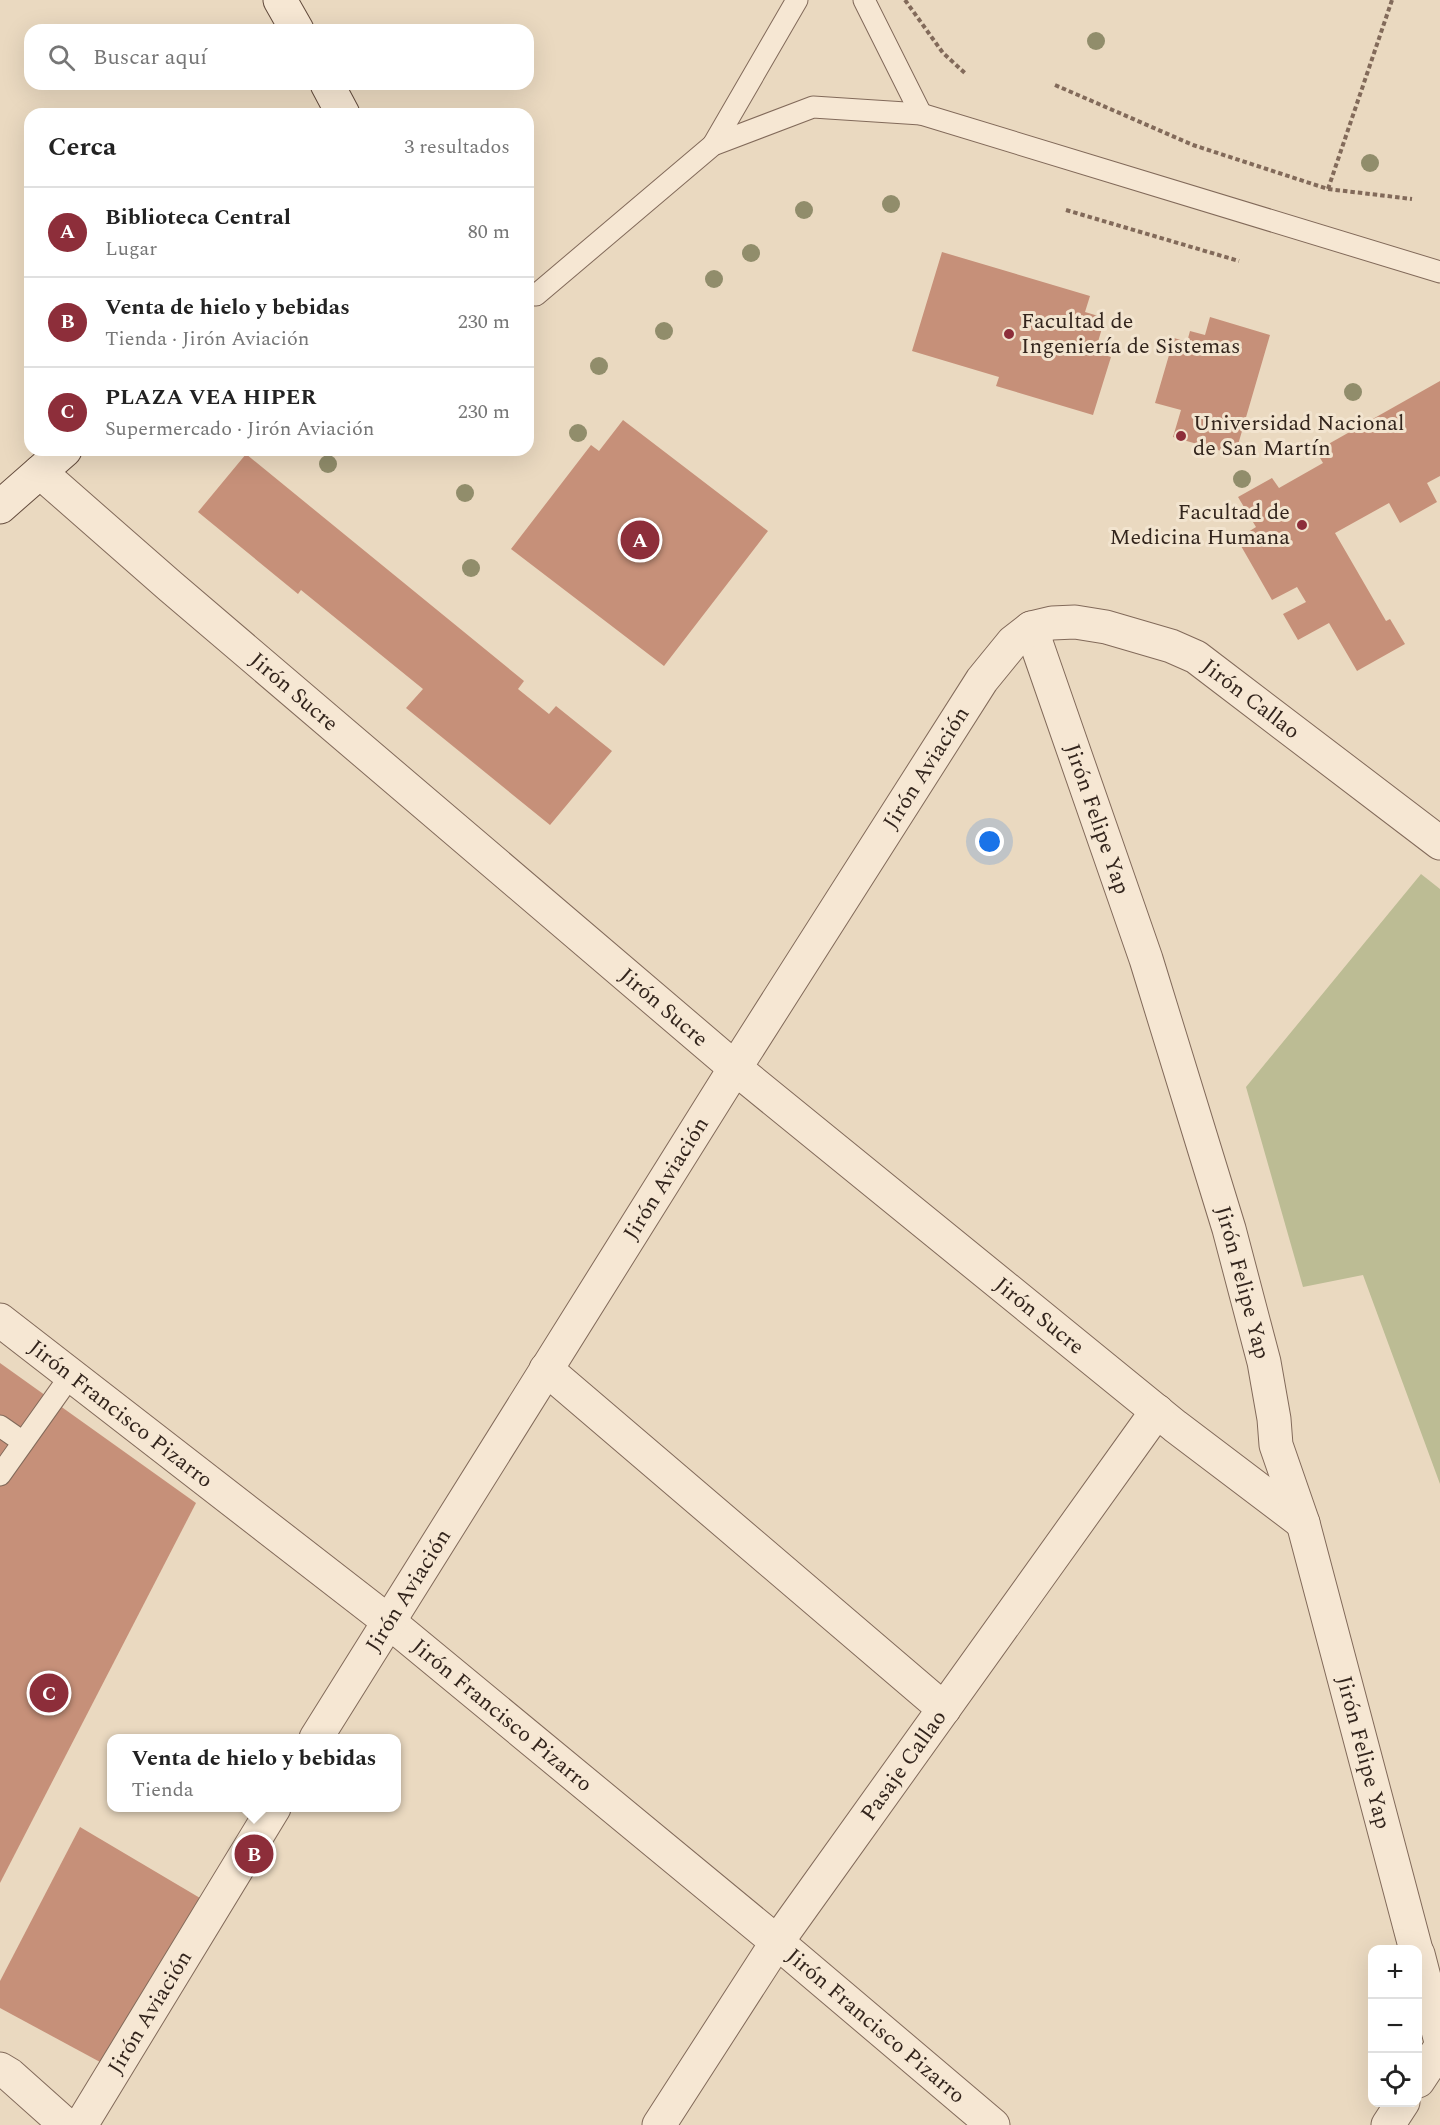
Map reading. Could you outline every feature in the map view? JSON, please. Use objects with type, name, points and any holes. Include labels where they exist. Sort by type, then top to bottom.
[{"type":"street","points":[[280,0],[294,24]]},
{"type":"street","points":[[330,90],[340,108]]},
{"type":"street","points":[[0,507],[58,456]]},
{"type":"street","name":"Jirón Sucre","points":[[40,472],[170,586],[735,1068],[1157,1411],[1303,1523]]},
{"type":"street","name":"Jirón Callao","points":[[1031,628],[1052,623],[1075,622],[1096,625],[1138,635],[1196,657],[1440,843]]},
{"type":"street","name":"Jirón Aviación","points":[[318,1734],[735,1068],[982,680],[1013,642],[1031,628]]},
{"type":"street","name":"Jirón Felipe Yap","points":[[1031,628],[1146,959],[1229,1229],[1264,1362],[1276,1445],[1303,1523],[1415,1945]]},
{"type":"street","name":"Jirón Francisco Pizarro","points":[[0,1320],[388,1621],[777,1942],[993,2125]]},
{"type":"street","points":[[546,1369],[944,1709]]},
{"type":"street","name":"Pasaje Callao","points":[[659,2125],[777,1942],[1157,1411]]},
{"type":"street","name":"Jirón Aviación","points":[[81,2125],[272,1812]]},
{"type":"street","name":"Jirón Felipe Yap","points":[[1422,1971],[1440,2038]]},
{"type":"street","points":[[1422,2075],[1440,2048]]},
{"type":"street","points":[[0,2069],[10,2075],[66,2125]]},
{"type":"street","points":[[1388,2125],[1400,2107]]},
{"type":"lane","points":[[713,145],[797,0]]},
{"type":"lane","points":[[864,0],[921,114]]},
{"type":"lane","points":[[534,294],[713,145],[813,107],[921,114],[1440,272]]},
{"type":"lane","points":[[0,1475],[71,1375]]},
{"type":"lane","points":[[0,1426],[23,1442]]},
{"type":"path","points":[[905,0],[943,53],[966,74]]},
{"type":"path","points":[[1328,189],[1392,0]]},
{"type":"path","points":[[1055,85],[1193,145],[1328,189],[1412,199]]},
{"type":"path","points":[[1066,210],[1239,261]]},
{"type":"green space","points":[[1421,874],[1440,889],[1440,1484],[1363,1275],[1303,1287],[1246,1087]]},
{"type":"building","name":"Facultad de Ingeniería de Sistemas","points":[[942,252],[1090,296],[1085,312],[1105,318],[1095,352],[1111,357],[1093,415],[996,386],[999,377],[912,351]]},
{"type":"building","name":"Facultad de Ingeniería de Sistemas","points":[[1210,317],[1270,335],[1235,455],[1173,437],[1181,410],[1155,403],[1174,338],[1187,342],[1190,331],[1205,335]]},
{"type":"building","name":"Facultad de Medicina Humana","points":[[1440,381],[1440,476],[1427,483],[1437,502],[1400,523],[1389,503],[1335,533],[1386,621],[1390,619],[1405,644],[1357,671],[1329,623],[1298,640],[1283,614],[1306,602],[1297,587],[1272,600],[1237,539],[1256,527],[1238,497],[1272,478],[1279,488],[1323,463],[1316,451]]},
{"type":"building","points":[[623,420],[768,531],[664,666],[511,549],[591,445],[599,451]]},
{"type":"building","points":[[244,456],[248,456],[524,681],[518,689],[549,714],[556,706],[612,751],[550,825],[406,708],[423,689],[301,590],[298,594],[198,512]]},
{"type":"building","points":[[0,1363],[196,1503],[0,1883]]},
{"type":"building","points":[[80,1827],[200,1898],[113,2069],[0,2008],[0,1981]]},
{"type":"place","name":"Facultad de Ingeniería de Sistemas","points":[[1009,334]]},
{"type":"place","name":"Universidad Nacional de San Martín","points":[[1181,436]]},
{"type":"place","name":"Facultad de Medicina Humana","points":[[1302,525]]},
{"type":"place","name":"Biblioteca Central","points":[[640,540]]},
{"type":"place","name":"PLAZA VEA HIPER","points":[[49,1693]]},
{"type":"place","name":"Venta de hielo y bebidas","points":[[254,1854]]}]
